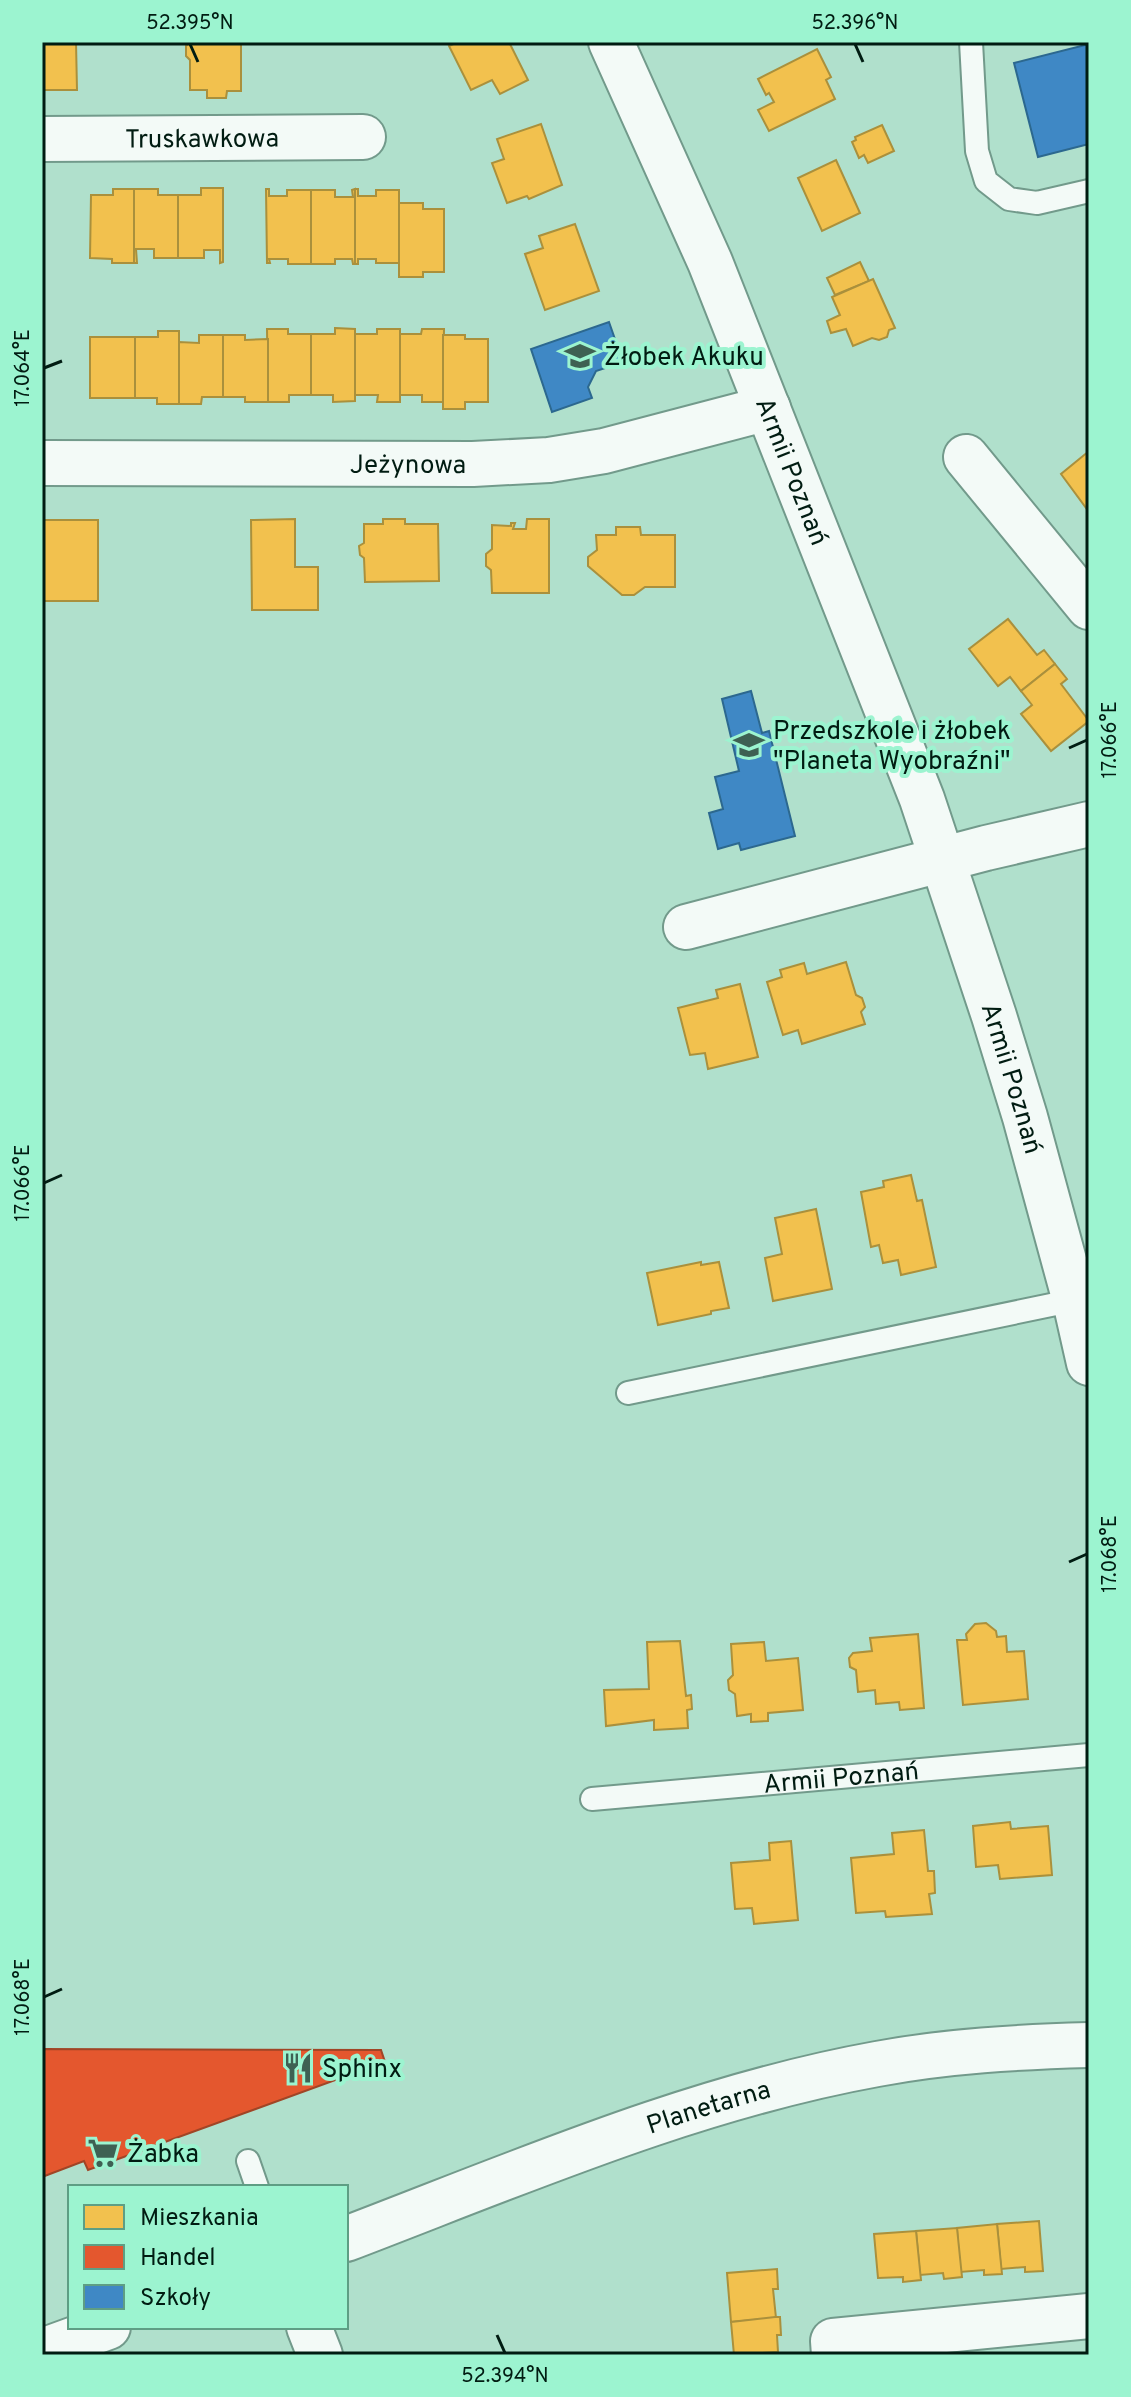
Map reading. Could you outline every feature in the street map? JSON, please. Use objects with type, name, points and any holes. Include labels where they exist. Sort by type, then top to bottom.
[{"type":"street","name":"Armii Poznań","points":[[611,42],[710,262],[884,700],[943,859],[1082,1299],[1089,1363]]},
{"type":"street","name":"Truskawkowa","points":[[42,139],[363,137]]},
{"type":"street","name":"Jeżynowa","points":[[42,463],[473,464],[549,460],[604,451],[768,408]]},
{"type":"street","points":[[966,457],[1089,607]]},
{"type":"street","points":[[686,927],[1089,824]]},
{"type":"street","name":"Planetarna","points":[[348,2238],[645,2127],[828,2074],[921,2056],[1012,2047],[1089,2045]]},
{"type":"street","points":[[834,2355],[833,2341],[1089,2316]]},
{"type":"street","points":[[42,2351],[102,2329]]},
{"type":"street","points":[[310,2329],[320,2355]]},
{"type":"lane","points":[[971,42],[977,151],[986,181],[1009,199],[1037,203],[1089,191]]},
{"type":"lane","points":[[628,1393],[1082,1299]]},
{"type":"lane","name":"Armii Poznań","points":[[592,1799],[1089,1755]]},
{"type":"lane","points":[[248,2161],[256,2185]]},
{"type":"building: Mieszkania","points":[[42,42],[76,42],[77,90],[42,90]]},
{"type":"building: Mieszkania","points":[[190,42],[241,42],[241,91],[227,91],[226,98],[207,98],[207,90],[190,90],[190,60],[186,56],[186,46]]},
{"type":"building: Mieszkania","points":[[458,42],[509,42],[528,80],[500,94],[492,80],[471,90],[449,46]]},
{"type":"building: Mieszkania","points":[[817,49],[831,77],[826,80],[835,99],[769,131],[758,110],[774,102],[769,93],[766,95],[758,79]]},
{"type":"building: Mieszkania","points":[[541,124],[562,185],[529,199],[527,196],[507,203],[492,163],[504,159],[497,139]]},
{"type":"building: Mieszkania","points":[[882,125],[894,151],[868,163],[864,155],[859,158],[852,142],[856,140],[855,137]]},
{"type":"building: Mieszkania","points":[[836,160],[860,213],[822,231],[798,178]]},
{"type":"building: Mieszkania","points":[[201,188],[223,188],[223,262],[220,263],[220,250],[204,250],[204,258],[178,258],[178,195],[201,195]]},
{"type":"building: Mieszkania","points":[[113,189],[134,189],[134,263],[112,263],[112,259],[90,258],[91,195],[113,195]]},
{"type":"building: Mieszkania","points":[[134,189],[158,189],[158,195],[178,195],[178,258],[154,258],[154,249],[136,249],[137,263],[134,263]]},
{"type":"building: Mieszkania","points":[[266,189],[269,189],[269,196],[287,196],[287,190],[311,190],[311,264],[288,264],[288,259],[269,259],[270,263],[267,263]]},
{"type":"building: Mieszkania","points":[[355,189],[358,189],[358,196],[376,196],[376,190],[399,190],[399,263],[358,259],[358,264],[355,264]]},
{"type":"building: Mieszkania","points":[[355,189],[355,264],[352,259],[335,259],[335,264],[311,264],[311,190],[335,190],[335,197],[353,197],[352,190]]},
{"type":"building: Mieszkania","points":[[399,203],[423,203],[423,209],[444,209],[444,272],[423,272],[423,277],[399,277]]},
{"type":"building: Mieszkania","points":[[575,224],[599,291],[545,310],[525,254],[543,248],[539,236]]},
{"type":"building: Mieszkania","points":[[860,262],[869,281],[835,295],[827,278]]},
{"type":"building: Mieszkania","points":[[873,279],[895,328],[889,330],[887,337],[879,340],[872,338],[853,346],[846,329],[831,333],[827,321],[840,315],[832,297]]},
{"type":"building: Mieszkania","points":[[335,328],[355,329],[355,401],[333,402],[333,395],[311,395],[311,334],[335,334]]},
{"type":"building: Mieszkania","points":[[267,329],[288,329],[288,334],[311,334],[311,395],[289,395],[289,402],[268,402]]},
{"type":"building: Mieszkania","points":[[377,329],[400,329],[400,402],[377,402],[378,395],[355,395],[355,334],[377,334]]},
{"type":"building: Mieszkania","points":[[422,329],[444,329],[443,402],[422,402],[422,395],[400,395],[400,334],[421,334]]},
{"type":"building: Mieszkania","points":[[158,331],[179,331],[179,404],[157,404],[157,398],[135,398],[135,337],[158,337]]},
{"type":"building: Mieszkania","points":[[199,335],[223,335],[223,397],[202,397],[201,404],[179,404],[179,342],[199,343]]},
{"type":"building: Mieszkania","points":[[223,335],[245,335],[245,340],[268,339],[268,402],[245,402],[245,397],[223,397]]},
{"type":"building: Mieszkania","points":[[443,335],[488,339],[488,402],[465,402],[465,409],[443,409]]},
{"type":"building: Mieszkania","points":[[90,337],[135,337],[135,398],[90,398]]},
{"type":"building: Mieszkania","points":[[1089,451],[1089,512],[1061,474]]},
{"type":"building: Mieszkania","points":[[295,519],[295,567],[318,567],[318,610],[252,610],[251,520]]},
{"type":"building: Mieszkania","points":[[383,519],[405,519],[405,524],[438,524],[439,581],[365,582],[364,558],[360,555],[359,546],[364,543],[364,524],[383,524]]},
{"type":"building: Mieszkania","points":[[527,519],[549,519],[549,593],[492,593],[491,570],[486,566],[486,554],[492,549],[492,525],[511,526],[515,523],[513,529],[526,529]]},
{"type":"building: Mieszkania","points":[[42,520],[98,520],[98,601],[42,601]]},
{"type":"building: Mieszkania","points":[[616,527],[640,527],[641,535],[675,535],[675,587],[645,587],[634,595],[622,595],[588,566],[588,557],[597,550],[596,535],[616,535]]},
{"type":"building: Mieszkania","points":[[1008,619],[1037,655],[1044,650],[1055,664],[1021,691],[1010,677],[998,686],[969,649]]},
{"type":"building: Mieszkania","points":[[1055,664],[1067,679],[1061,684],[1089,721],[1051,751],[1021,714],[1032,705],[1021,691]]},
{"type":"building: Mieszkania","points":[[846,962],[856,995],[862,998],[865,1007],[861,1012],[865,1024],[802,1044],[798,1030],[783,1035],[767,982],[782,977],[780,970],[804,963],[807,974]]},
{"type":"building: Mieszkania","points":[[740,984],[758,1057],[708,1069],[705,1053],[690,1055],[678,1008],[718,998],[716,990]]},
{"type":"building: Mieszkania","points":[[911,1175],[917,1201],[922,1200],[936,1267],[901,1275],[898,1260],[883,1263],[879,1245],[871,1247],[861,1192],[884,1187],[883,1181]]},
{"type":"building: Mieszkania","points":[[816,1209],[832,1289],[773,1301],[765,1258],[782,1254],[775,1218]]},
{"type":"building: Mieszkania","points":[[701,1262],[701,1265],[719,1262],[729,1308],[658,1325],[647,1273]]},
{"type":"building: Mieszkania","points":[[986,1623],[996,1631],[997,1637],[1006,1636],[1007,1652],[1024,1651],[1028,1699],[963,1705],[957,1640],[967,1640],[966,1634],[975,1624]]},
{"type":"building: Mieszkania","points":[[918,1634],[924,1708],[900,1710],[899,1702],[876,1704],[875,1690],[858,1692],[856,1670],[850,1667],[849,1658],[853,1653],[872,1651],[870,1638]]},
{"type":"building: Mieszkania","points":[[680,1641],[686,1696],[691,1695],[692,1709],[687,1710],[688,1728],[654,1730],[654,1720],[606,1726],[604,1690],[649,1689],[647,1642]]},
{"type":"building: Mieszkania","points":[[764,1642],[766,1661],[798,1658],[803,1710],[768,1713],[768,1721],[751,1722],[751,1714],[737,1716],[735,1694],[729,1690],[728,1680],[733,1675],[731,1644]]},
{"type":"building: Mieszkania","points":[[1010,1822],[1011,1829],[1048,1826],[1052,1875],[1000,1879],[998,1865],[976,1867],[973,1826]]},
{"type":"building: Mieszkania","points":[[924,1830],[928,1871],[934,1871],[935,1893],[929,1894],[932,1914],[886,1917],[885,1911],[856,1913],[851,1858],[894,1854],[892,1833]]},
{"type":"building: Mieszkania","points":[[791,1841],[798,1920],[754,1924],[752,1908],[735,1909],[731,1863],[770,1860],[769,1843]]},
{"type":"building: Mieszkania","points":[[1039,2221],[1043,2271],[1025,2272],[1025,2267],[1001,2269],[997,2224]]},
{"type":"building: Mieszkania","points":[[997,2224],[1002,2274],[984,2275],[984,2270],[960,2272],[957,2228]]},
{"type":"building: Mieszkania","points":[[957,2228],[962,2277],[944,2279],[943,2273],[920,2275],[916,2231]]},
{"type":"building: Mieszkania","points":[[916,2231],[921,2280],[903,2282],[903,2277],[878,2278],[874,2234]]},
{"type":"building: Mieszkania","points":[[777,2269],[778,2289],[773,2289],[776,2318],[731,2322],[727,2273]]},
{"type":"building: Mieszkania","points":[[780,2317],[778,2352],[734,2355],[731,2322]]},
{"type":"building: Handel","points":[[42,2049],[381,2050],[385,2062],[88,2170],[84,2161],[42,2177]]},
{"type":"building: Szkoły","points":[[1089,44],[1089,144],[1038,157],[1014,63]]},
{"type":"building: Szkoły","points":[[609,322],[623,362],[596,371],[588,387],[592,398],[552,412],[531,349]]},
{"type":"building: Szkoły","points":[[751,691],[762,733],[769,731],[795,836],[741,850],[739,843],[718,849],[709,813],[723,809],[715,777],[739,771],[722,699]]},
{"type":"place","name":"Żłobek Akuku","points":[[580,356]]},
{"type":"place","name":"Przedszkole i żłobek \"Planeta Wyobraźni\"","points":[[749,745]]},
{"type":"place","name":"Sphinx","points":[[298,2068]]},
{"type":"place","name":"Żabka","points":[[103,2153]]}]
